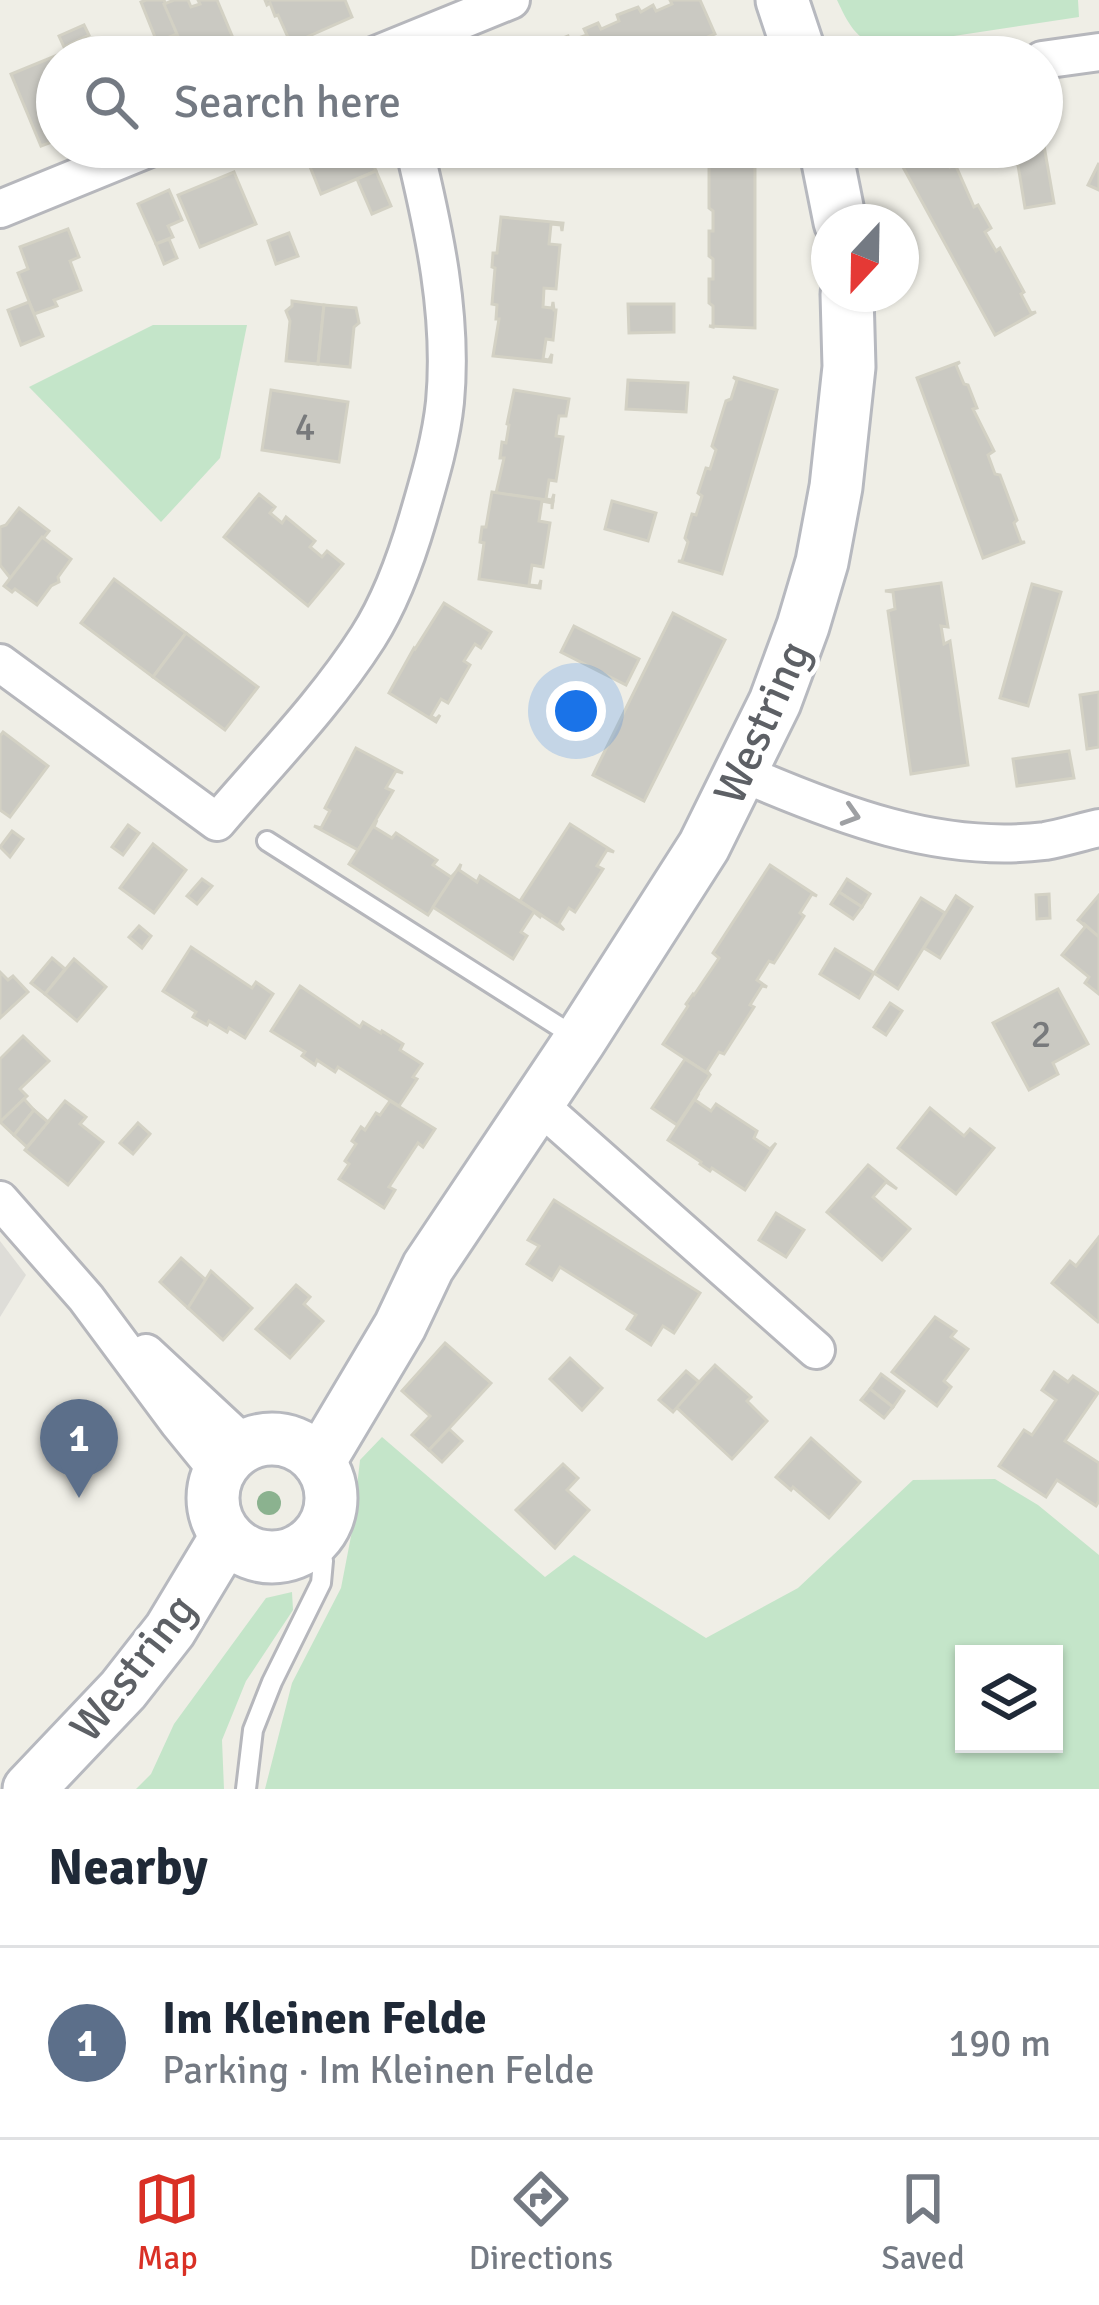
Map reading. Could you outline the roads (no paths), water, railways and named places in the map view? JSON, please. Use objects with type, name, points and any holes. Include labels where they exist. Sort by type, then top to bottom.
[{"type":"street","points":[[425,36],[511,0]]},
{"type":"street","points":[[782,0],[794,36]]},
{"type":"street","points":[[1063,57],[1099,52]]},
{"type":"street","points":[[0,209],[101,168]]},
{"type":"street","points":[[0,663],[217,822],[344,673],[371,632],[406,560],[445,401],[446,327],[434,230],[419,168]]},
{"type":"street","points":[[829,168],[836,204]]},
{"type":"street","name":"Westring","points":[[268,1455],[400,1326],[428,1267],[704,846],[742,773],[775,702],[822,562],[845,424],[848,312]]},
{"type":"street","points":[[742,773],[814,804],[910,833],[959,842],[1047,841],[1099,828]]},
{"type":"street","points":[[538,1104],[816,1350]]},
{"type":"street","points":[[0,1200],[86,1298],[268,1455],[327,1477],[331,1501],[326,1524],[314,1541],[290,1556],[245,1547],[214,1516],[212,1490],[268,1455]]},
{"type":"street","name":"Westring","points":[[29,1789],[123,1690],[245,1547]]},
{"type":"street","name":"Westring","points":[[79,1789],[144,1711],[240,1581],[245,1547]]},
{"type":"lane","points":[[267,841],[580,1040]]},
{"type":"lane","points":[[246,1789],[253,1730],[321,1583],[323,1561],[314,1541]]},
{"type":"place","name":"Im Kleinen Felde","points":[[79,1498]]}]
